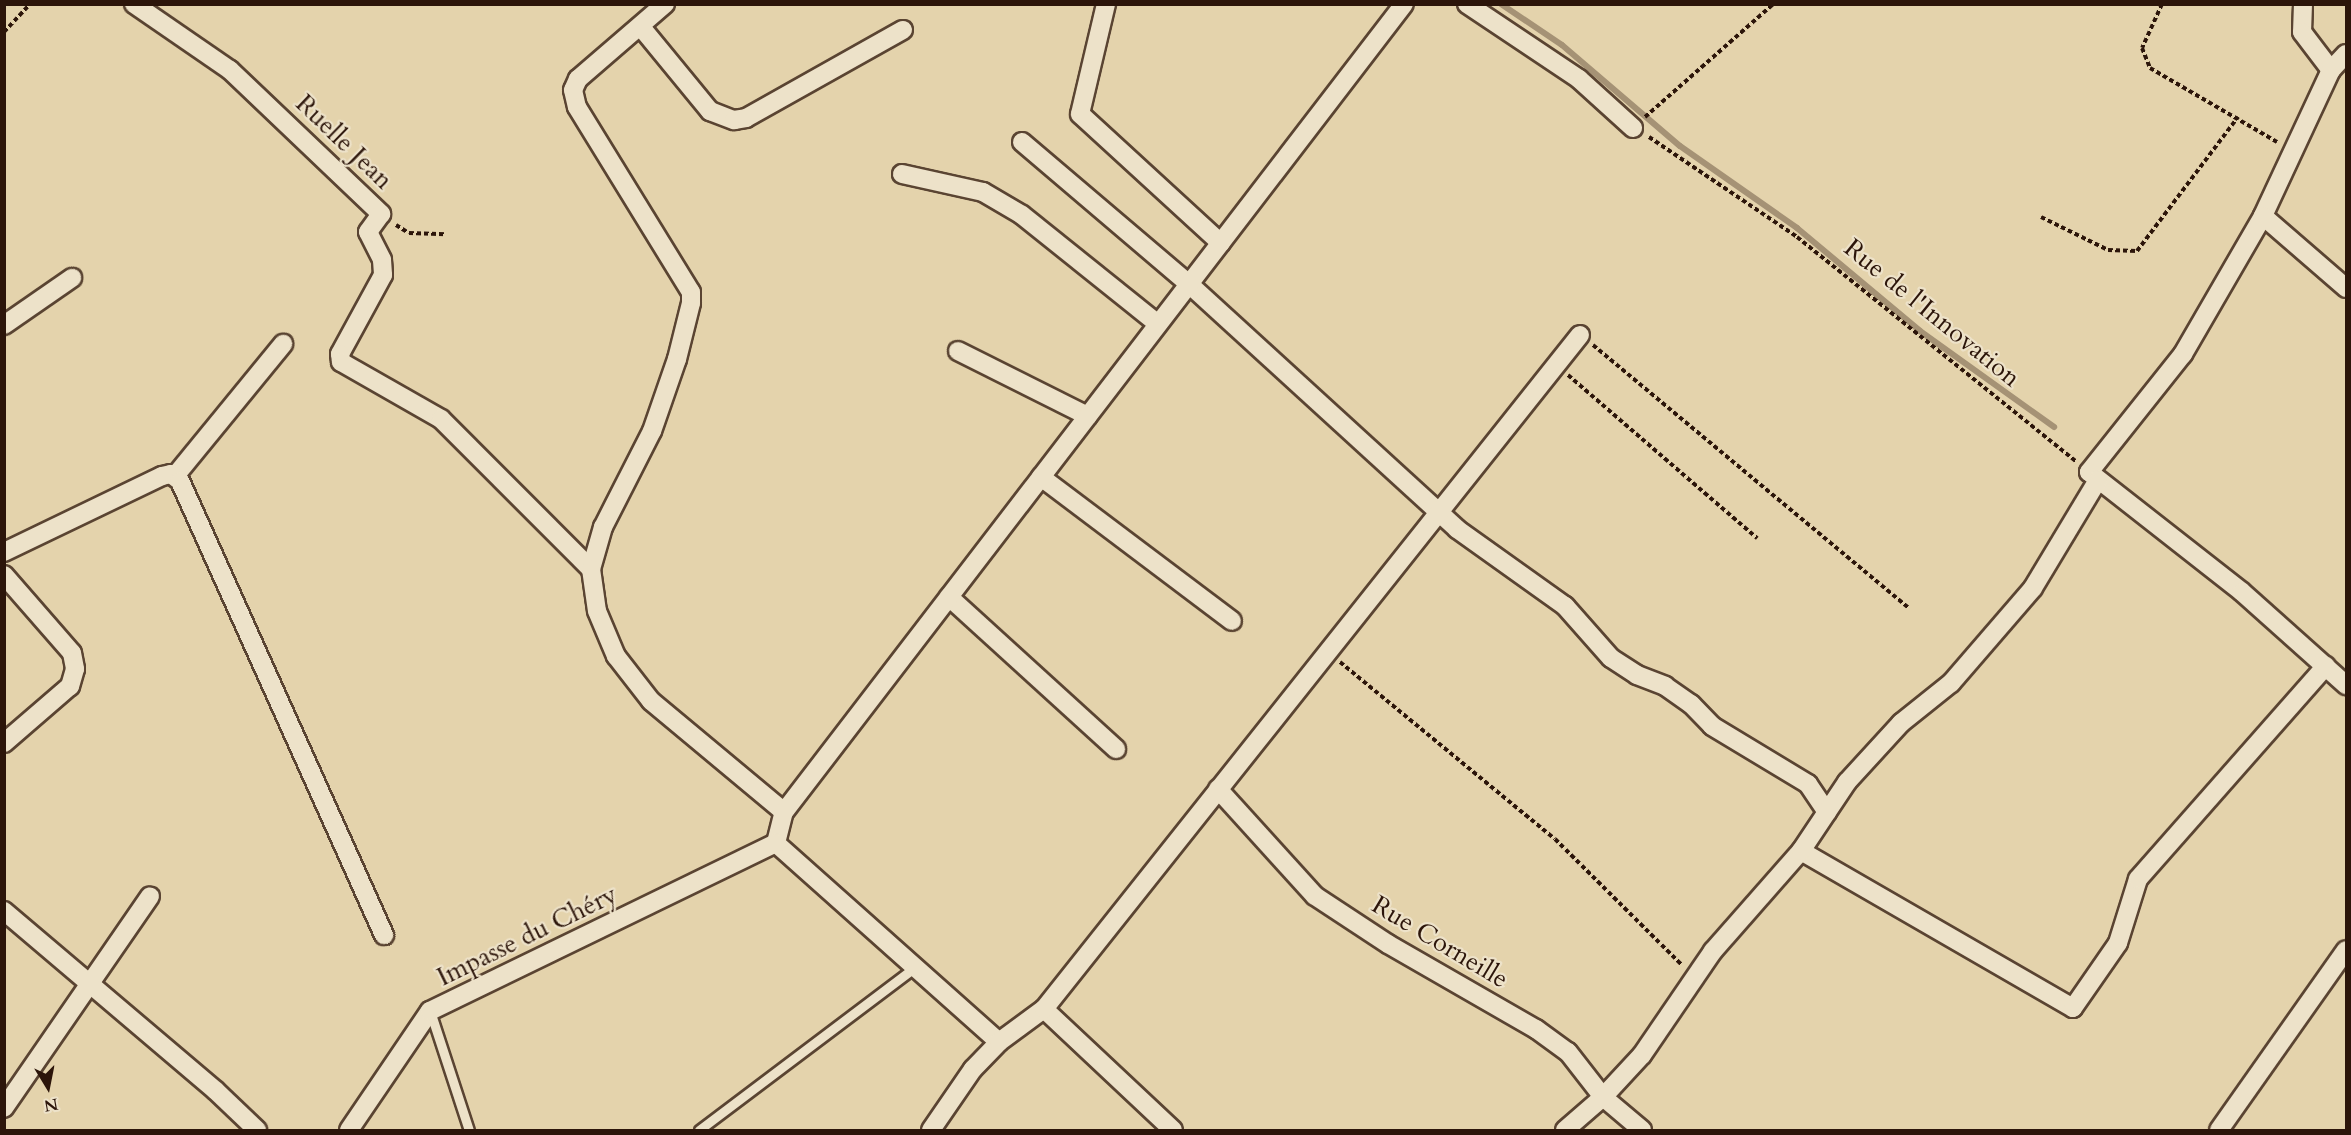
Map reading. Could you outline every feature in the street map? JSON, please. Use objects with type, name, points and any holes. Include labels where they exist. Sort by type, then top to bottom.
[{"type":"street","name":"Ruelle Jean","points":[[134,4],[230,70],[381,214],[368,232],[382,260],[380,287],[340,354],[341,362],[441,419],[591,570]]},
{"type":"street","points":[[1106,4],[1080,114],[1221,243]]},
{"type":"street","points":[[999,1042],[776,843],[784,812],[1404,4]]},
{"type":"street","points":[[1467,4],[1579,79],[1633,128]]},
{"type":"street","points":[[2303,4],[2302,32],[2331,70]]},
{"type":"street","points":[[659,7],[641,27],[578,79],[573,90],[583,116],[691,292],[691,303],[677,359],[652,431],[603,527],[591,570],[597,611],[616,656],[651,701],[784,812]]},
{"type":"street","points":[[641,27],[710,111],[734,120],[746,118],[903,30]]},
{"type":"street","points":[[1564,1131],[1604,1097],[1642,1055],[1713,951],[1801,851],[1847,782],[1901,723],[1951,683],[2018,606],[2075,524],[2094,476],[2182,354],[2263,216],[2331,70],[2346,54]]},
{"type":"street","points":[[1022,142],[1188,284],[1485,552],[1565,606],[1611,658],[1637,675],[1665,686],[1691,704],[1712,726],[1808,784],[1827,812]]},
{"type":"street","points":[[902,174],[973,189],[1022,215],[1158,324]]},
{"type":"street","points":[[2263,216],[2346,288]]},
{"type":"street","points":[[4,325],[72,278]]},
{"type":"street","points":[[931,1131],[974,1070],[999,1042],[1044,1009],[1580,335]]},
{"type":"street","points":[[4,552],[168,476],[283,344]]},
{"type":"street","points":[[958,351],[1088,416]]},
{"type":"street","points":[[168,476],[384,935]]},
{"type":"street","points":[[2094,476],[2242,592],[2346,685]]},
{"type":"street","points":[[1041,477],[1232,621]]},
{"type":"street","points":[[4,575],[72,653],[75,669],[70,687],[4,743]]},
{"type":"street","points":[[949,597],[1116,749]]},
{"type":"street","points":[[1801,851],[2073,1008],[2118,943],[2138,879],[2326,666]]},
{"type":"street","name":"Rue Corneille","points":[[1218,789],[1315,896],[1388,944],[1536,1029],[1568,1052],[1604,1097],[1642,1131]]},
{"type":"street","name":"Impasse du Chéry","points":[[349,1131],[430,1011],[776,843]]},
{"type":"street","points":[[4,1108],[150,896]]},
{"type":"street","points":[[4,911],[216,1091],[257,1131]]},
{"type":"street","points":[[2219,1131],[2346,950]]},
{"type":"street","points":[[1044,1009],[1173,1131]]},
{"type":"lane","points":[[699,1131],[915,967]]},
{"type":"lane","points":[[430,1011],[470,1131]]},
{"type":"path","points":[[4,32],[30,4]]},
{"type":"path","points":[[1633,128],[1773,4]]},
{"type":"path","points":[[2162,4],[2142,48],[2144,58],[2150,68],[2293,151]]},
{"type":"path","points":[[2041,217],[2108,250],[2137,251],[2238,117]]},
{"type":"path","name":"Rue de l'Innovation","points":[[1633,128],[1698,167],[1756,213],[1797,237],[2094,476]]},
{"type":"path","points":[[381,214],[409,233],[446,234]]},
{"type":"path","points":[[1580,335],[1909,608]]},
{"type":"path","points":[[1556,365],[1757,538]]},
{"type":"path","points":[[1328,652],[1555,839],[1695,978]]},
{"type":"waterway","points":[[1501,4],[1562,45],[1680,146],[1797,228],[1920,331],[2054,427]]}]
